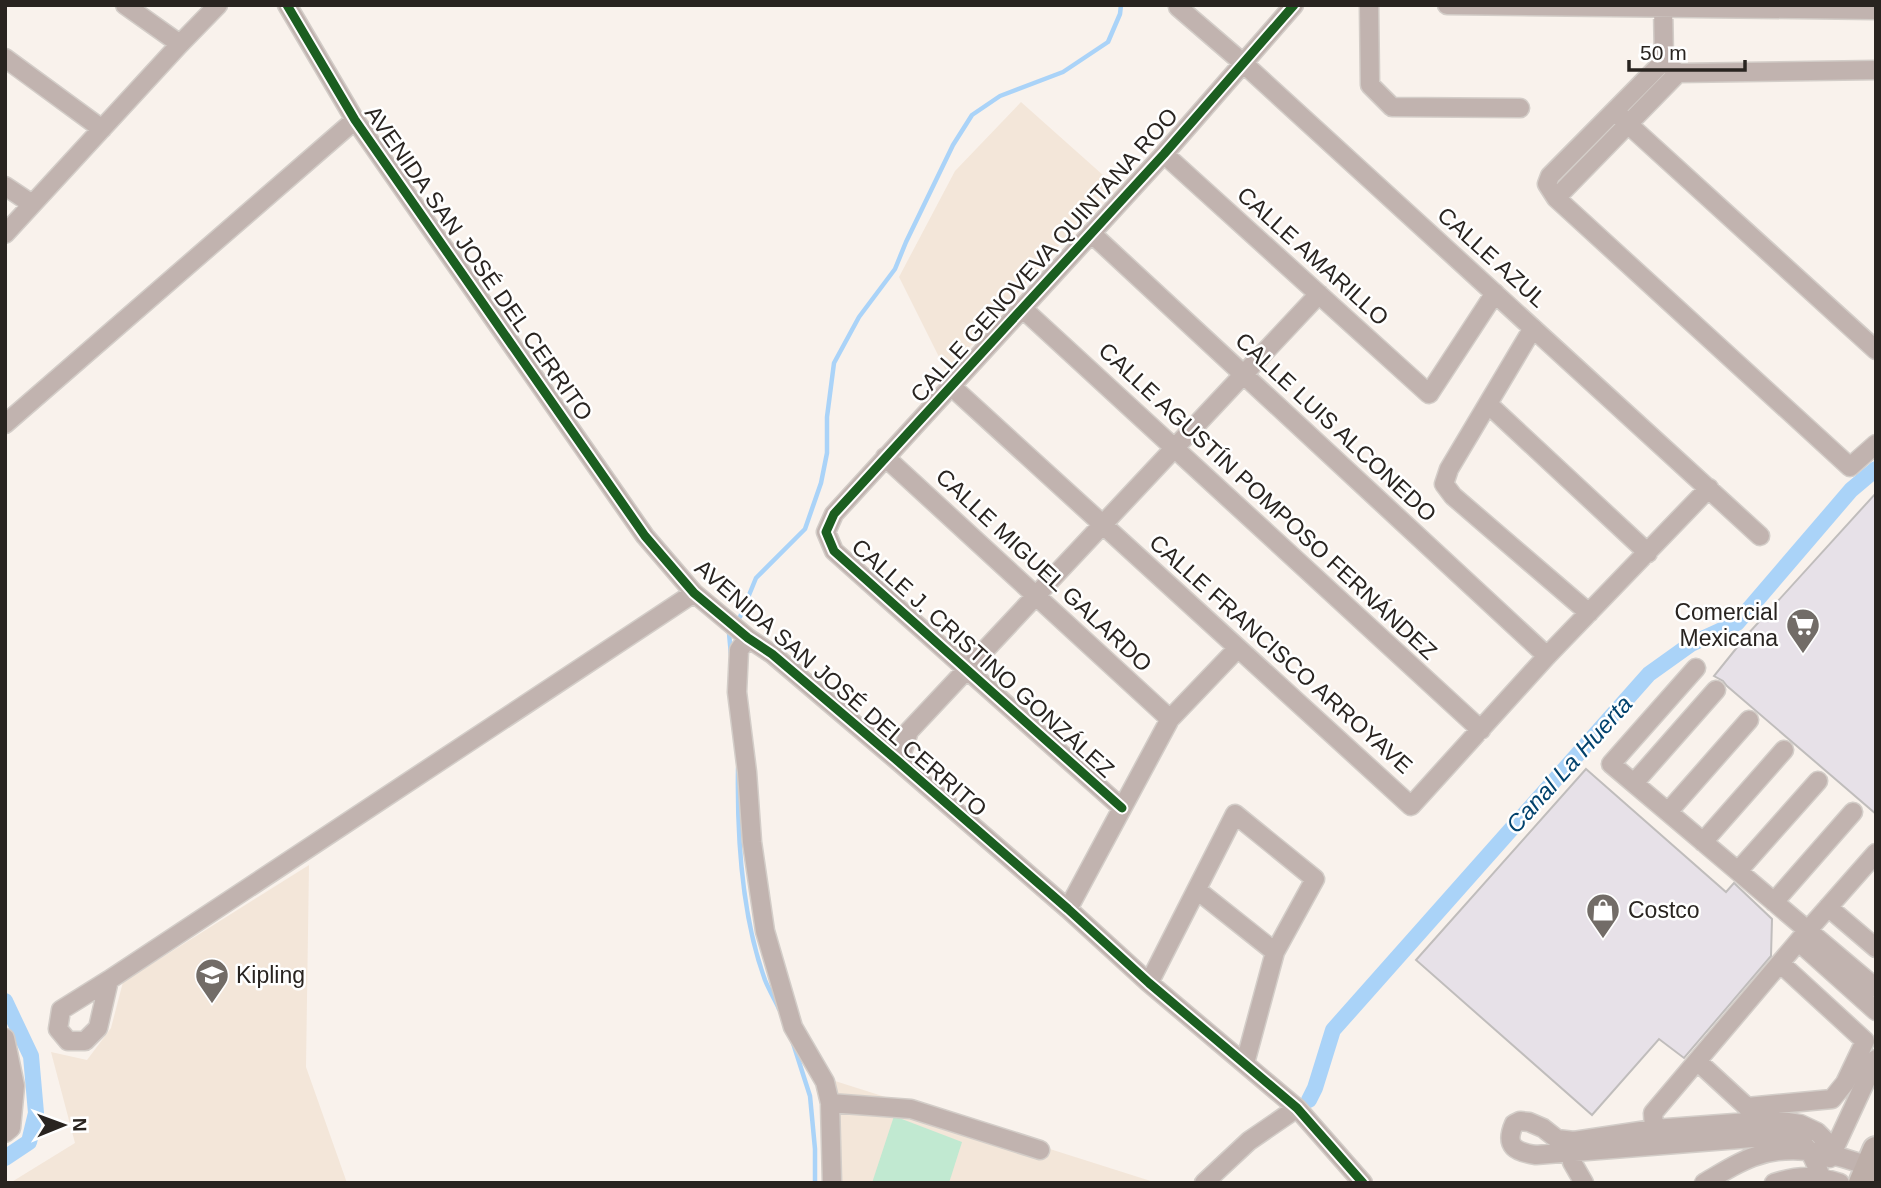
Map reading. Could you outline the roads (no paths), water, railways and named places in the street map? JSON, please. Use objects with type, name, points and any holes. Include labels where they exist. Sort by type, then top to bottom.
[{"type":"street","points":[[125,5],[180,44]]},
{"type":"street","points":[[5,234],[218,5]]},
{"type":"street","name":"AVENIDA SAN JOSÉ DEL CERRITO","points":[[287,5],[355,120],[645,536],[694,593],[748,638],[772,654],[899,762],[1149,983],[1297,1108],[1363,1183]]},
{"type":"street","name":"CALLE GENOVEVA QUINTANA ROO","points":[[826,532],[834,514],[1164,154],[1294,5]]},
{"type":"street","points":[[1369,5],[1370,85],[1392,107],[1520,108]]},
{"type":"street","points":[[1447,5],[1876,10]]},
{"type":"street","points":[[1663,6],[1664,61],[1550,176],[1547,184],[1556,198],[1850,467],[1876,444]]},
{"type":"street","name":"CALLE AZUL","points":[[1178,7],[1243,63],[1760,536]]},
{"type":"street","points":[[5,58],[102,129]]},
{"type":"street","points":[[1664,61],[1678,73],[1876,69]]},
{"type":"street","points":[[1556,198],[1678,73]]},
{"type":"street","points":[[1616,111],[1876,350]]},
{"type":"street","points":[[5,424],[355,120]]},
{"type":"street","name":"CALLE AMARILLO","points":[[1164,154],[1429,394],[1495,293]]},
{"type":"street","points":[[5,186],[32,204]]},
{"type":"street","name":"CALLE LUIS ALCONEDO","points":[[1091,233],[1548,656]]},
{"type":"street","points":[[899,762],[909,731],[1319,294]]},
{"type":"street","name":"CALLE AGUSTÍN POMPOSO FERNÁNDEZ","points":[[1022,308],[1480,730]]},
{"type":"street","points":[[1533,328],[1449,469],[1444,484],[1453,496],[1589,613]]},
{"type":"street","name":"CALLE FRANCISCO ARROYAVE","points":[[951,386],[1411,806],[1548,656],[1709,488]]},
{"type":"street","points":[[1488,404],[1648,552]]},
{"type":"street","name":"CALLE MIGUEL GALARDO","points":[[886,457],[1170,719]]},
{"type":"street","name":"CALLE J. CRISTINO GONZÁLEZ","points":[[826,532],[834,551],[1122,808]]},
{"type":"street","points":[[109,980],[694,593]]},
{"type":"street","points":[[748,638],[739,650],[737,692],[752,842],[765,931],[793,1027],[825,1082],[830,1103],[832,1183]]},
{"type":"street","points":[[1068,909],[1170,719],[1238,648]]},
{"type":"street","points":[[1696,668],[1611,764],[1774,902],[1876,1011]]},
{"type":"street","points":[[1634,783],[1716,690]]},
{"type":"street","points":[[1668,812],[1749,720]]},
{"type":"street","points":[[874,741],[909,731]]},
{"type":"street","points":[[1703,842],[1784,751]]},
{"type":"street","points":[[1738,871],[1818,780]]},
{"type":"street","points":[[1774,902],[1853,812]]},
{"type":"street","points":[[1149,983],[1235,814],[1315,879],[1275,953],[1245,1063]]},
{"type":"street","points":[[1654,1129],[1653,1113],[1876,853]]},
{"type":"street","points":[[1197,890],[1275,953]]},
{"type":"street","points":[[1828,907],[1876,947]]},
{"type":"street","points":[[1804,936],[1876,988]]},
{"type":"street","points":[[1697,1061],[1748,1107],[1832,1099],[1845,1083],[1865,1041],[1780,963]]},
{"type":"street","points":[[5,1038],[15,1086],[11,1128],[5,1133]]},
{"type":"street","points":[[1820,1180],[1876,1059]]},
{"type":"street","points":[[830,1103],[911,1109],[1040,1150]]},
{"type":"street","points":[[1204,1183],[1249,1141],[1297,1108]]},
{"type":"street","points":[[1820,1180],[1811,1151],[1793,1138],[1778,1136],[1536,1155],[1520,1152],[1513,1147],[1510,1139],[1514,1124],[1520,1121],[1542,1128],[1557,1139],[1574,1141],[1654,1129],[1775,1120],[1800,1124],[1817,1132],[1827,1142],[1832,1154]]},
{"type":"street","points":[[1704,1183],[1752,1157],[1794,1150],[1832,1154],[1871,1167]]},
{"type":"street","points":[[1572,1162],[1584,1183]]},
{"type":"street","points":[[1774,1183],[1794,1177],[1840,1183]]},
{"type":"waterway","points":[[740,617],[756,578],[805,529],[821,483],[827,453],[827,417],[834,363],[859,317],[895,269],[953,145],[972,115],[1000,96],[1063,72],[1108,42],[1121,5]]},
{"type":"waterway","name":"Canal La Huerta","points":[[1309,1100],[1333,1030],[1649,674],[1691,644],[1737,623],[1851,490],[1876,469]]},
{"type":"waterway","points":[[729,633],[731,655]]},
{"type":"waterway","points":[[738,768],[740,848],[746,903],[757,956],[779,1009]]},
{"type":"waterway","name":"Canal La Huerta","points":[[5,1001],[31,1056],[36,1113],[29,1142],[5,1158]]},
{"type":"waterway","points":[[793,1043],[810,1096],[815,1183]]},
{"type":"place","name":"Comercial Mexicana","points":[[1803,655]]},
{"type":"place","name":"Costco","points":[[1603,940]]},
{"type":"place","name":"Kipling","points":[[212,1005]]}]
